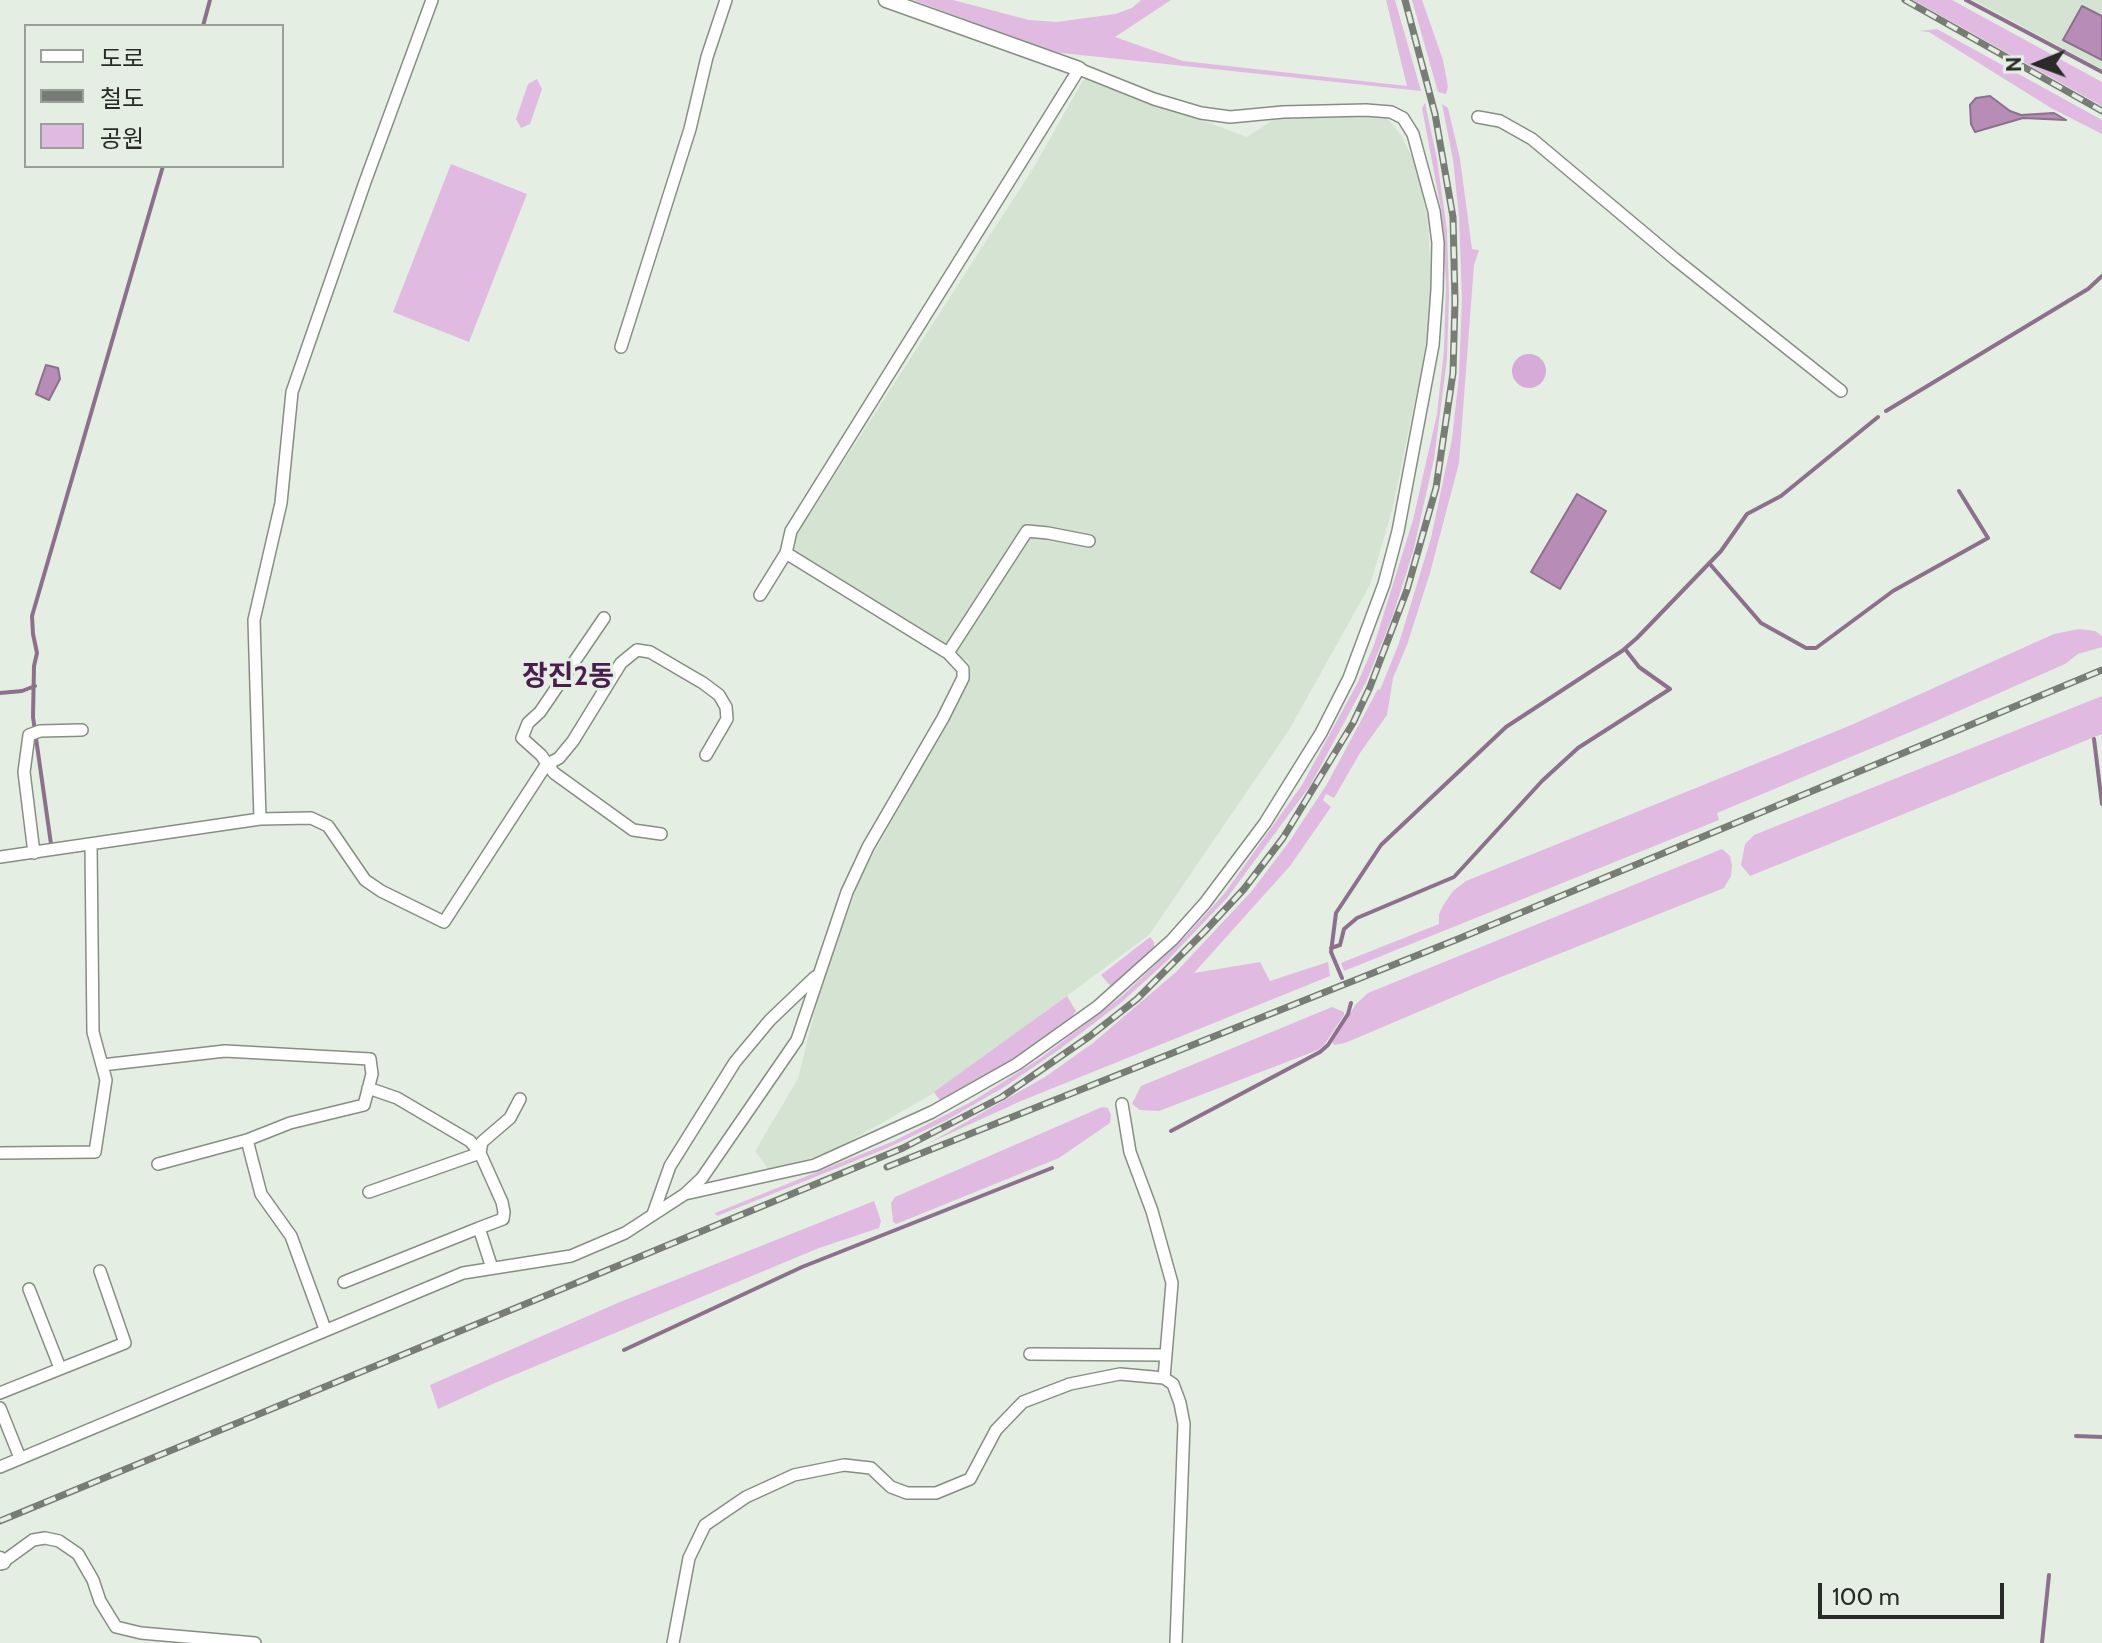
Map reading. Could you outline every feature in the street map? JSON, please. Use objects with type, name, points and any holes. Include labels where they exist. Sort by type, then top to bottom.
[{"type":"street","points":[[260,819],[254,620],[281,503],[292,392],[432,0]]},
{"type":"street","points":[[621,347],[690,129],[707,57],[726,0]]},
{"type":"street","points":[[685,1194],[815,1165],[970,1093],[1097,1007],[1180,931],[1205,903],[1265,823],[1321,733],[1366,637],[1398,531],[1436,319],[1438,243],[1434,211],[1413,134],[1403,118],[1391,112],[1333,110],[1230,117],[1201,113],[1154,99],[886,0]]},
{"type":"street","points":[[760,595],[786,553],[791,531],[1079,69]]},
{"type":"street","points":[[1478,117],[1500,121],[1532,139],[1675,259],[1841,391]]},
{"type":"street","points":[[948,653],[1027,531],[1089,541]]},
{"type":"street","points":[[0,1467],[463,1273],[571,1256],[625,1233],[685,1194],[702,1178],[797,1040],[847,892],[868,847],[963,678],[963,669],[948,653],[786,553]]},
{"type":"street","points":[[604,618],[540,712],[528,723],[522,738],[541,755],[546,765],[633,830],[661,834]]},
{"type":"street","points":[[0,857],[260,819],[290,816],[311,818],[328,826],[365,880],[444,922],[546,765],[559,758],[573,741],[621,663],[637,650],[650,652],[719,695],[726,707],[727,719],[706,755]]},
{"type":"street","points":[[34,853],[24,772],[29,735],[82,730]]},
{"type":"street","points":[[0,1153],[95,1152],[106,1080],[93,1032],[91,845]]},
{"type":"street","points":[[653,1215],[670,1166],[735,1062],[770,1020],[817,976]]},
{"type":"street","points":[[102,1065],[225,1051],[370,1059],[372,1074],[364,1105],[290,1123],[247,1140],[158,1164]]},
{"type":"street","points":[[344,1282],[503,1219],[504,1212],[480,1153],[470,1141],[409,1105],[368,1088]]},
{"type":"street","points":[[480,1153],[482,1142],[510,1118],[520,1099]]},
{"type":"street","points":[[1122,1104],[1130,1152],[1152,1211],[1172,1283],[1164,1378]]},
{"type":"street","points":[[247,1140],[261,1194],[291,1236],[325,1329]]},
{"type":"street","points":[[369,1192],[480,1153]]},
{"type":"street","points":[[479,1228],[492,1268]]},
{"type":"street","points":[[0,1393],[125,1343],[100,1271]]},
{"type":"street","points":[[29,1289],[60,1368]]},
{"type":"street","points":[[1030,1354],[1166,1355]]},
{"type":"street","points":[[673,1643],[689,1558],[705,1525],[746,1497],[794,1475],[844,1465],[871,1468],[891,1487],[907,1493],[936,1493],[970,1479],[996,1430],[1023,1402],[1070,1384],[1120,1374],[1164,1378],[1173,1384],[1180,1403],[1184,1424],[1176,1643]]},
{"type":"street","points":[[0,1408],[20,1458]]},
{"type":"street","points":[[1,1562],[33,1540],[45,1538],[59,1541],[78,1554],[116,1627],[141,1633],[255,1643]]},
{"type":"shaded area","points":[[1973,0],[2102,0],[2102,69]]},
{"type":"shaded area","points":[[2082,6],[2102,16],[2102,60],[2063,40]]},
{"type":"shaded area","points":[[1089,78],[1247,137],[1273,120],[1297,116],[1386,117],[1401,135],[1417,168],[1428,220],[1432,301],[1393,507],[1370,585],[1289,730],[1149,935],[941,1089],[829,1153],[769,1170],[755,1151],[798,1079],[821,985],[860,878],[970,679],[969,662],[798,557],[794,548],[795,537],[1034,167],[1083,80]]},
{"type":"shaded area","points":[[1990,96],[2021,115],[2054,113],[2066,120],[2023,118],[1975,132],[1971,124],[1970,105],[1976,98]]},
{"type":"shaded area","points":[[1529,354],[1541,359],[1546,371],[1541,383],[1529,388],[1517,383],[1512,371],[1517,359]]},
{"type":"shaded area","points":[[46,365],[58,368],[60,379],[49,400],[36,394]]},
{"type":"shaded area","points":[[1577,494],[1606,511],[1560,589],[1531,572]]},
{"type":"green space","points":[[913,0],[953,0],[1029,20],[1057,22],[1115,14],[1132,8],[1141,0],[1171,0],[1115,37],[1183,61],[1407,86],[1386,0],[1395,0],[1421,91],[1052,52]]},
{"type":"green space","points":[[1412,0],[1422,0],[1443,60],[1448,87],[1446,94],[1438,92]]},
{"type":"green space","points":[[1913,0],[1952,0],[2102,82],[2102,106]]},
{"type":"green space","points":[[1937,29],[2102,120],[2102,134],[2051,108],[1929,32],[1920,31]]},
{"type":"green space","points":[[537,79],[542,89],[530,124],[521,128],[516,119],[528,84]]},
{"type":"green space","points":[[1425,103],[1447,231],[1449,296],[1447,359],[1434,459],[1413,552],[1393,615],[1367,680],[1310,786],[1227,898],[1167,961],[1122,1002],[1060,1049],[1006,1086],[947,1120],[885,1149],[717,1216],[715,1213],[894,1141],[973,1101],[1042,1057],[1122,996],[1185,937],[1224,894],[1302,785],[1358,682],[1374,645],[1413,520],[1437,414],[1444,350],[1446,284],[1441,209],[1422,108]]},
{"type":"green space","points":[[1442,104],[1448,108],[1460,159],[1472,249],[1479,250],[1474,265],[1459,463],[1430,573],[1393,678],[1387,715],[1334,798],[1326,794],[1323,800],[1331,807],[1290,866],[1194,973],[1260,962],[1270,981],[1328,962],[1330,976],[1021,1101],[929,1143],[1045,1077],[1093,1043],[1176,972],[1251,892],[1289,842],[1327,784],[1380,690],[1399,643],[1431,538],[1452,439],[1459,376],[1462,298],[1459,216],[1453,160]]},
{"type":"green space","points":[[451,164],[527,194],[469,342],[393,312]]},
{"type":"green space","points":[[2079,629],[2095,631],[2102,636],[2102,647],[2078,654],[2065,664],[1927,725],[1717,813],[1719,820],[1344,971],[1341,963],[1439,924],[1439,914],[1444,904],[1453,891],[1466,881],[1849,726],[2054,634]]},
{"type":"green space","points":[[2102,696],[2102,734],[1750,876],[1741,865],[1745,844],[1754,835]]},
{"type":"green space","points":[[1722,849],[1730,856],[1732,865],[1731,876],[1724,888],[1345,1043],[1334,1045],[1332,1042],[1356,1004],[1368,993]]},
{"type":"green space","points":[[1150,937],[1154,949],[1112,988],[1101,975]]},
{"type":"green space","points":[[1067,996],[1076,1011],[1069,1020],[1002,1067],[942,1101],[938,1098],[934,1092]]},
{"type":"green space","points":[[1332,1007],[1344,1012],[1344,1015],[1318,1050],[1159,1111],[1140,1110],[1132,1104],[1141,1086]]},
{"type":"green space","points":[[1102,1107],[1108,1108],[1110,1123],[1059,1158],[896,1224],[893,1222],[891,1203],[895,1197]]},
{"type":"green space","points":[[874,1201],[881,1221],[879,1228],[819,1248],[438,1409],[430,1385],[620,1302]]},
{"type":"waterway","points":[[204,24],[210,0]]},
{"type":"waterway","points":[[1966,0],[2102,72]]},
{"type":"waterway","points":[[51,844],[33,717],[37,653],[32,616],[162,168]]},
{"type":"waterway","points":[[1886,411],[2088,289],[2102,276]]},
{"type":"waterway","points":[[1342,978],[1331,952],[1336,913],[1381,845],[1506,727],[1637,638],[1721,551],[1747,514],[1781,496],[1878,417]]},
{"type":"waterway","points":[[1709,563],[1761,623],[1806,648],[1816,648],[1893,591],[1988,538],[1959,491]]},
{"type":"waterway","points":[[1331,948],[1340,945],[1344,929],[1357,918],[1454,877],[1542,781],[1578,748],[1670,689],[1639,667],[1625,649]]},
{"type":"waterway","points":[[0,693],[35,686]]},
{"type":"waterway","points":[[2094,739],[2102,804]]},
{"type":"waterway","points":[[1171,1131],[1320,1052],[1348,1014],[1351,1003]]},
{"type":"waterway","points":[[624,1350],[802,1267],[1052,1168]]},
{"type":"waterway","points":[[2076,1436],[2102,1437]]},
{"type":"waterway","points":[[2042,1643],[2049,1575]]},
{"type":"railway","points":[[0,1521],[903,1148],[1002,1097],[1090,1036],[1137,999],[1244,889],[1283,838],[1353,723],[1407,590],[1436,488],[1453,373],[1453,217],[1435,114],[1405,0]]},
{"type":"railway","points":[[1905,0],[2102,111]]},
{"type":"railway","points":[[887,1167],[1458,939],[2102,670]]},
{"type":"district","name":"장진2동","points":[[568,677]]}]
